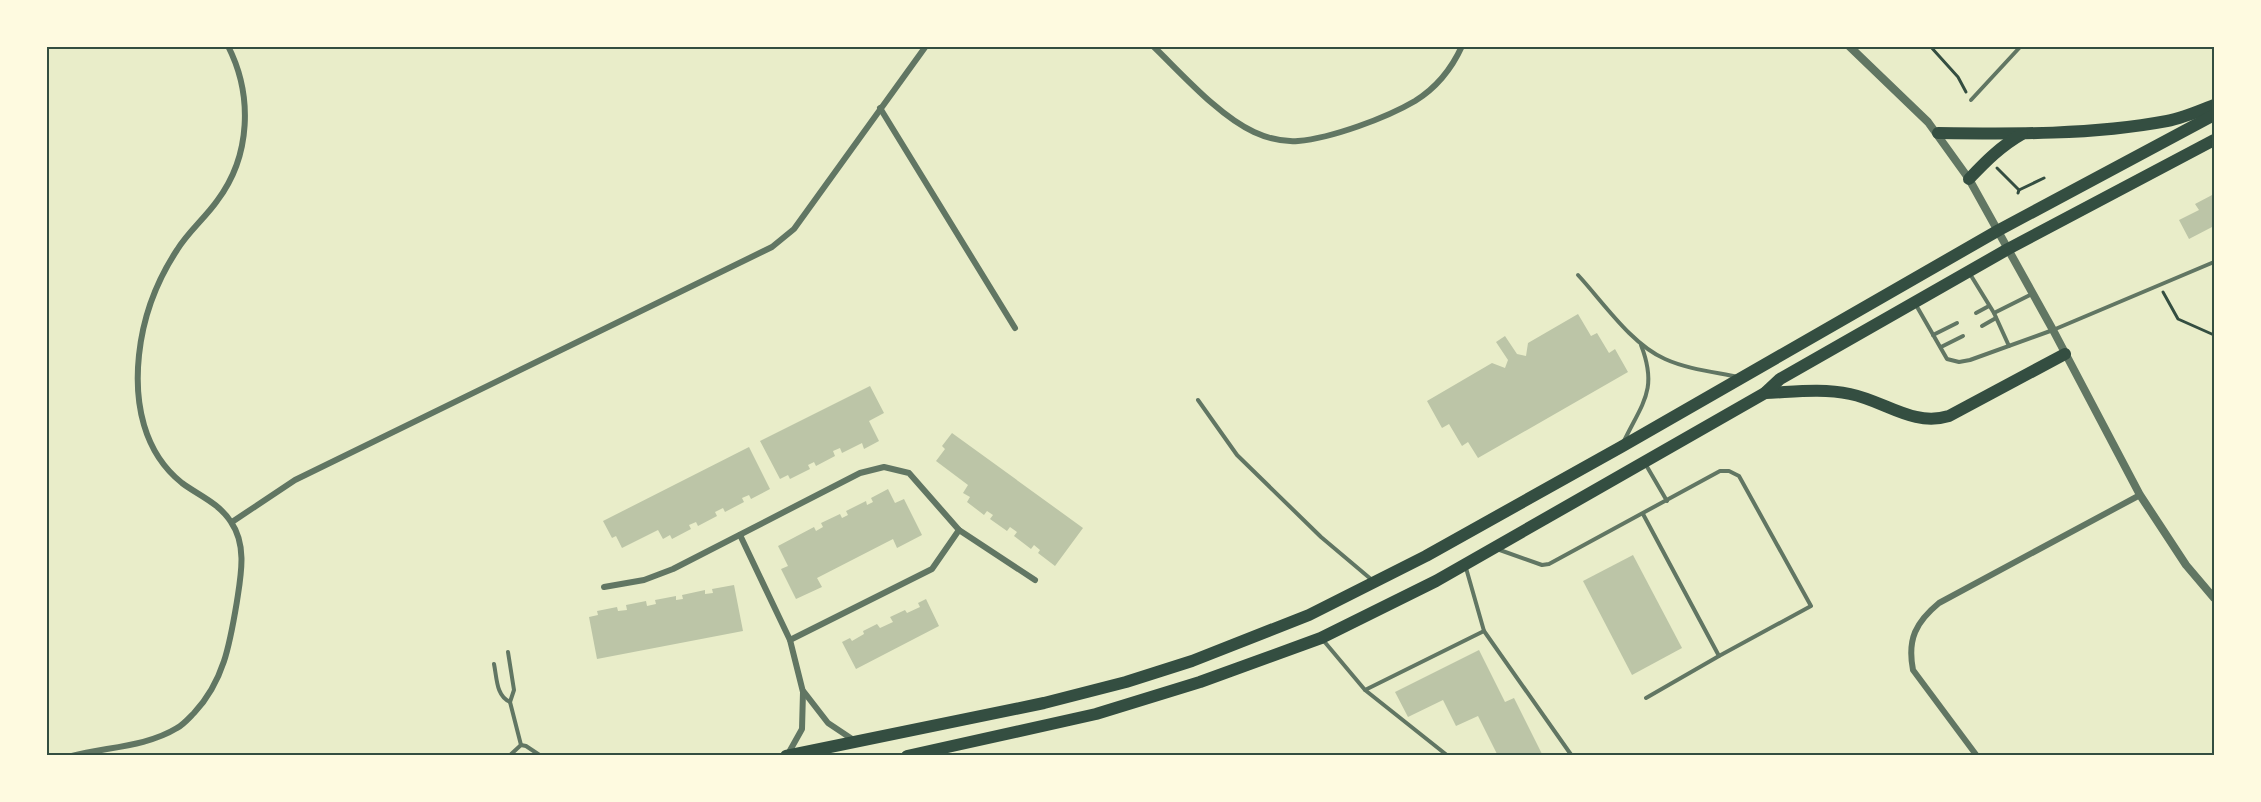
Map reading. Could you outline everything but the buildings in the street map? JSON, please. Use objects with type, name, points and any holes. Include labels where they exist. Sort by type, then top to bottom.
[{"type":"highway","points":[[1938,133],[2023,134],[2146,124],[2169,120],[2214,105]]},
{"type":"highway","points":[[787,755],[1044,703],[1126,682],[1192,661],[1309,615],[1375,583],[1621,447],[1999,230],[2214,115]]},
{"type":"highway","points":[[1969,179],[2000,148],[2023,134]]},
{"type":"highway","points":[[907,756],[1096,714],[1200,682],[1321,638],[1465,565],[1765,393],[1780,379],[2008,249],[2214,140]]},
{"type":"highway","points":[[1765,393],[1814,391],[1849,394],[1915,417],[1937,420],[1949,416],[2065,354]]},
{"type":"street","points":[[72,756],[139,743],[178,728],[208,696],[227,656],[242,571],[241,547],[232,522],[217,506],[180,482],[165,468],[154,453],[139,405],[138,381],[141,334],[155,289],[178,248],[218,200],[239,160],[245,130],[244,100],[238,70],[228,46]]},
{"type":"street","points":[[232,522],[295,480],[772,247],[794,229],[926,46]]},
{"type":"street","points":[[1153,46],[1237,123],[1266,136],[1296,141],[1319,138],[1350,129],[1415,101],[1446,74],[1462,46]]},
{"type":"street","points":[[1849,46],[1938,133],[1969,179],[1999,230],[2140,495],[2186,565],[2214,598]]},
{"type":"street","points":[[880,108],[1015,327]]},
{"type":"street","points":[[604,586],[644,580],[663,573],[860,473],[884,467],[909,473],[959,531],[1035,580]]},
{"type":"street","points":[[1977,756],[1913,670],[1912,640],[1916,629],[1925,615],[1939,603],[2140,495]]},
{"type":"street","points":[[790,640],[932,569],[959,531]]},
{"type":"street","points":[[740,535],[790,640],[803,692],[802,729],[787,755]]},
{"type":"street","points":[[803,692],[828,723],[857,742]]},
{"type":"lane","points":[[1971,100],[2021,46]]},
{"type":"lane","points":[[1915,303],[1947,359],[1959,362],[2053,330],[2214,264]]},
{"type":"lane","points":[[1969,272],[1995,316],[2009,346]]},
{"type":"lane","points":[[1578,275],[1640,344],[1673,363],[1742,378]]},
{"type":"lane","points":[[1982,326],[2033,294]]},
{"type":"lane","points":[[1976,313],[1989,306]]},
{"type":"lane","points":[[1933,334],[1957,323]]},
{"type":"lane","points":[[1941,347],[1963,336]]},
{"type":"lane","points":[[1621,447],[1643,402],[1649,382],[1649,365],[1640,344]]},
{"type":"lane","points":[[1198,400],[1237,455],[1321,537],[1375,583]]},
{"type":"lane","points":[[1644,462],[1667,501]]},
{"type":"lane","points":[[1494,548],[1542,565],[1549,564],[1720,471],[1736,474],[1741,479],[1811,606],[1646,698]]},
{"type":"lane","points":[[1643,514],[1719,656]]},
{"type":"lane","points":[[1465,565],[1484,631],[1572,756]]},
{"type":"lane","points":[[1365,690],[1484,631]]},
{"type":"lane","points":[[1321,638],[1365,690],[1448,756]]},
{"type":"lane","points":[[508,652],[514,690],[510,702],[521,745],[541,756]]},
{"type":"lane","points":[[494,664],[500,693],[504,700],[510,702]]},
{"type":"lane","points":[[509,756],[521,745]]},
{"type":"path","points":[[1930,46],[1958,77],[1971,100]]},
{"type":"path","points":[[2198,46],[2214,47]]},
{"type":"path","points":[[1994,164],[2019,191],[2044,178]]},
{"type":"path","points":[[2160,286],[2178,319],[2214,334]]}]
